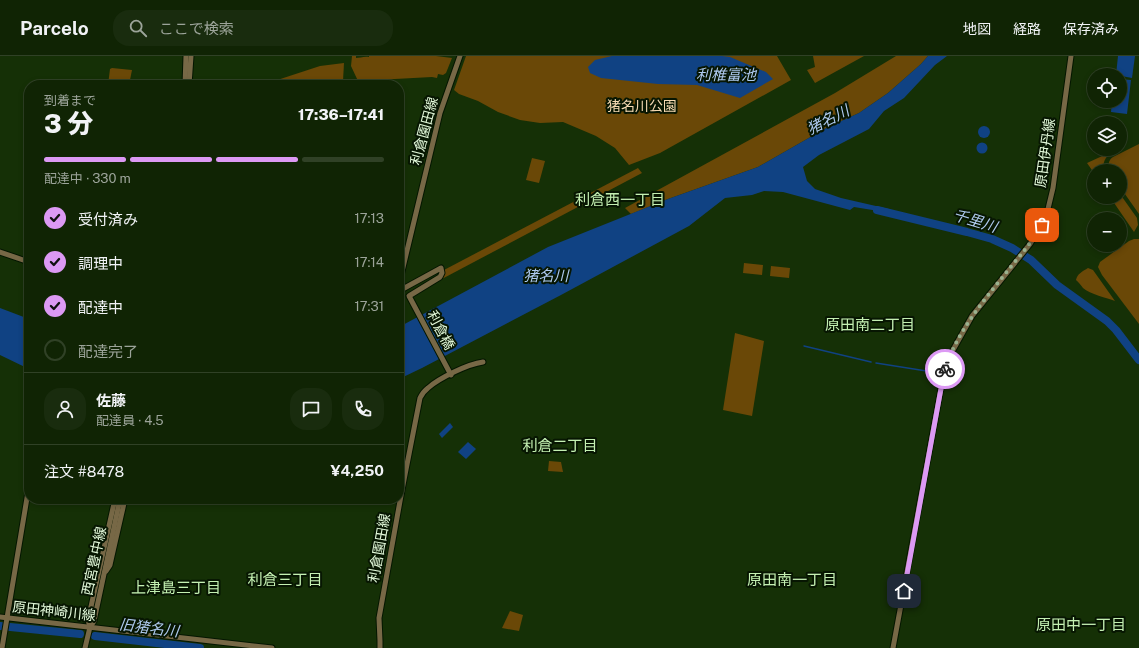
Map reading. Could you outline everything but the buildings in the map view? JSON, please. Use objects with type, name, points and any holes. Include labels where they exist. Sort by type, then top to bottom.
[{"type":"street","points":[[184,80],[186,56]]},
{"type":"street","points":[[189,80],[191,56]]},
{"type":"street","name":"利倉園田線","points":[[404,263],[440,113],[460,56]]},
{"type":"street","name":"原田伊丹線","points":[[893,648],[944,372],[953,350],[972,316],[1028,247],[1048,213],[1071,56]]},
{"type":"street","points":[[0,252],[24,260]]},
{"type":"street","name":"利倉橋","points":[[404,288],[441,268],[442,273],[440,277],[409,296],[450,372]]},
{"type":"street","name":"利倉園田線","points":[[404,480],[420,398],[424,392],[428,387],[450,372],[483,362]]},
{"type":"street","points":[[2,648],[26,504]]},
{"type":"street","name":"西宮豊中線","points":[[90,627],[88,620],[114,504]]},
{"type":"street","name":"西宮豊中線","points":[[85,648],[90,627],[94,621],[119,504]]},
{"type":"street","points":[[104,574],[110,565],[124,504]]},
{"type":"street","name":"利倉園田線","points":[[380,648],[379,618],[399,504]]},
{"type":"street","name":"原田神崎川線","points":[[0,617],[7,620],[90,627],[272,648]]},
{"type":"green space","points":[[352,56],[356,56],[356,58],[369,56],[436,56],[452,58],[446,73],[443,75],[438,74],[437,78],[358,80],[351,66]]},
{"type":"green space","name":"猪名川公園","points":[[466,56],[777,56],[791,80],[660,153],[629,165],[615,148],[596,136],[563,122],[540,123],[520,120],[498,112],[478,101],[459,94],[454,90]]},
{"type":"green space","points":[[813,56],[864,56],[815,83],[807,70],[815,67]]},
{"type":"green space","points":[[896,56],[928,56],[888,93],[859,113],[828,127],[758,167],[668,199],[631,214],[625,208],[835,93]]},
{"type":"green space","points":[[344,63],[343,80],[277,80],[320,66]]},
{"type":"green space","points":[[110,69],[132,70],[130,80],[109,80]]},
{"type":"green space","points":[[1139,144],[1139,214],[1127,197],[1127,164],[1108,164],[1111,158],[1115,156],[1127,156],[1127,150]]},
{"type":"green space","points":[[1102,156],[1107,156],[1103,164],[1087,163]]},
{"type":"green space","points":[[532,158],[545,161],[539,183],[526,180]]},
{"type":"green space","points":[[638,168],[642,173],[440,280],[439,279],[444,270]]},
{"type":"green space","points":[[1115,204],[1127,204],[1137,218],[1138,225],[1134,232],[1127,222],[1127,212],[1120,212]]},
{"type":"green space","points":[[1139,239],[1139,324],[1102,275],[1098,267],[1100,262],[1114,252],[1127,252],[1127,242]]},
{"type":"green space","points":[[744,263],[763,265],[762,275],[743,273]]},
{"type":"green space","points":[[771,266],[790,268],[789,278],[770,276]]},
{"type":"green space","points":[[1088,268],[1093,270],[1115,301],[1086,290],[1076,280],[1079,274]]},
{"type":"green space","points":[[735,333],[764,341],[752,416],[723,410]]},
{"type":"green space","points":[[549,461],[561,462],[563,472],[548,471]]},
{"type":"green space","points":[[510,611],[523,615],[519,631],[502,628]]},
{"type":"water","name":"利椎富池","points":[[612,56],[730,57],[766,72],[773,79],[740,98],[697,85],[658,84],[601,78],[590,73],[588,67],[595,60]]},
{"type":"water","name":"猪名川","points":[[928,56],[947,56],[935,65],[904,98],[884,111],[869,129],[819,155],[803,167],[807,181],[815,189],[841,198],[889,209],[903,215],[854,207],[850,210],[783,192],[764,191],[752,195],[725,198],[689,226],[561,295],[404,377],[404,324],[548,247],[668,199],[758,167],[828,127],[859,113],[888,93]]},
{"type":"water","points":[[1118,56],[1135,56],[1132,78],[1127,77],[1127,68],[1117,68]]},
{"type":"water","points":[[1127,80],[1131,80],[1127,114],[1111,112],[1111,108],[1127,108]]},
{"type":"water","points":[[984,126],[988,128],[990,132],[988,136],[984,138],[980,136],[978,132],[980,128]]},
{"type":"water","points":[[980,143],[984,143],[986,144],[986,152],[980,153],[977,150],[977,146]]},
{"type":"water","points":[[0,308],[24,317],[24,367],[0,355]]},
{"type":"water","points":[[450,423],[453,427],[442,438],[439,434]]},
{"type":"water","points":[[468,442],[476,449],[466,459],[458,452]]},
{"type":"waterway","name":"千里川","points":[[877,210],[992,239],[1012,248],[1031,260],[1057,285],[1107,321],[1116,330],[1139,360]]},
{"type":"waterway","points":[[804,346],[871,362]]},
{"type":"waterway","points":[[876,363],[939,373]]},
{"type":"waterway","name":"旧猪名川","points":[[0,626],[80,634]]},
{"type":"waterway","name":"旧猪名川","points":[[95,636],[200,648]]},
{"type":"way so far","points":[[945,369],[958,339],[972,316],[1030,244],[1042,225]]},
{"type":"district","name":"利倉西一丁目","points":[[620,200]]},
{"type":"district","name":"原田南二丁目","points":[[870,325]]},
{"type":"district","name":"利倉二丁目","points":[[560,446]]},
{"type":"district","name":"利倉三丁目","points":[[285,580]]},
{"type":"district","name":"原田南一丁目","points":[[792,580]]},
{"type":"district","name":"上津島三丁目","points":[[176,588]]},
{"type":"district","name":"原田中一丁目","points":[[1081,625]]},
{"type":"route","points":[[904,591],[945,369]]}]
